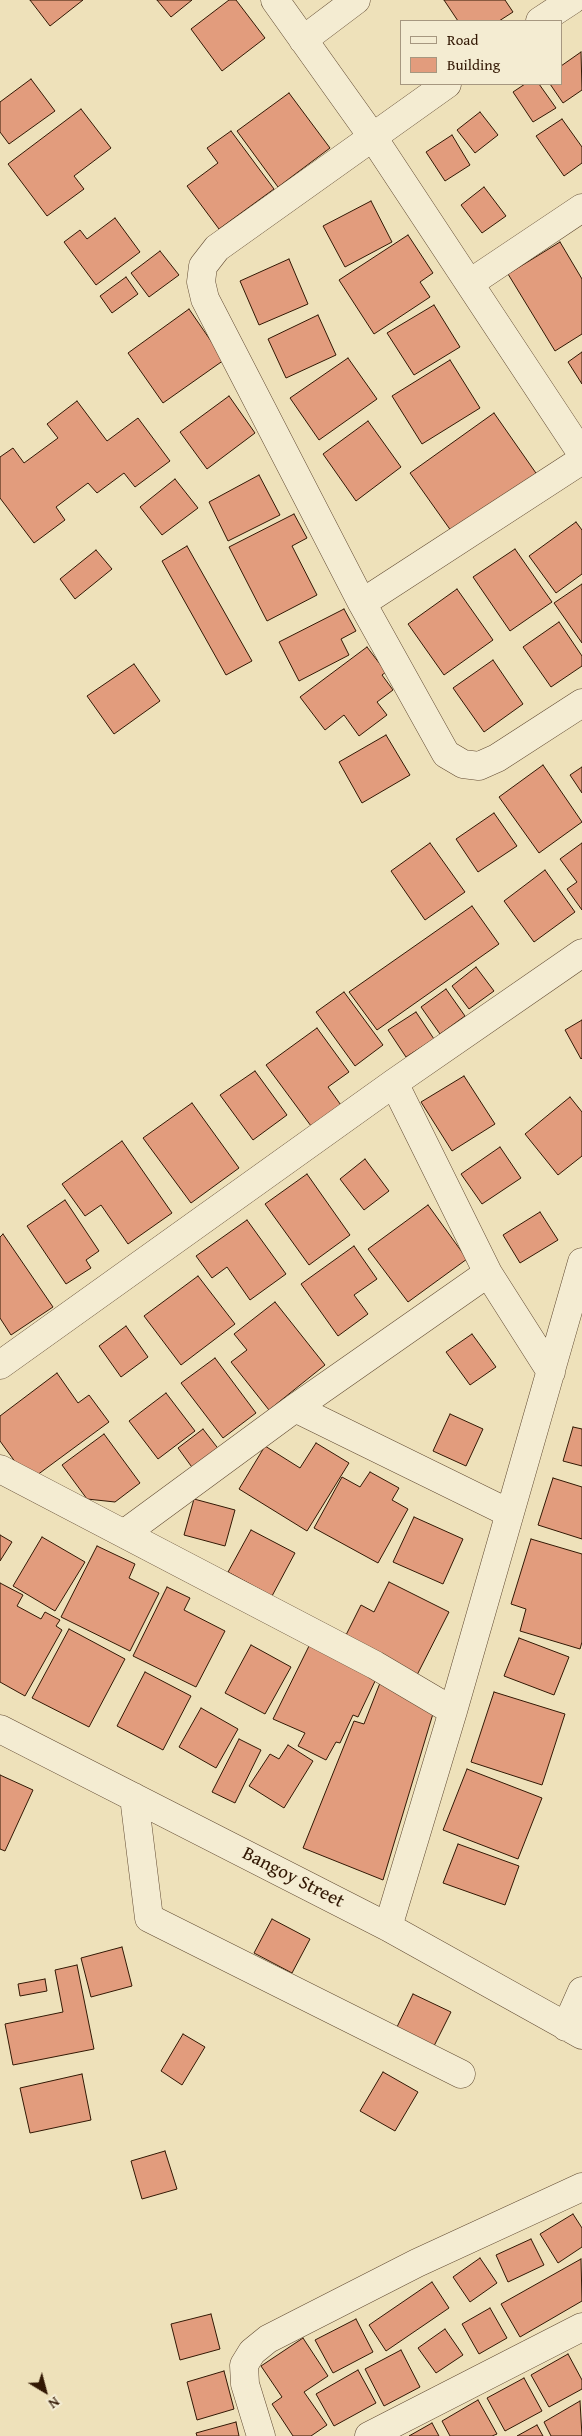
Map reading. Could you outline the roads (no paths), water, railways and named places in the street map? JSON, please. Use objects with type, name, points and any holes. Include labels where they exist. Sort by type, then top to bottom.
[{"type":"street","points":[[275,0],[372,136],[582,454]]},
{"type":"street","points":[[303,40],[356,0]]},
{"type":"street","points":[[542,20],[572,0]]},
{"type":"street","points":[[445,85],[217,248],[203,266],[201,282],[205,299],[362,604],[446,754],[463,764],[479,766],[497,758],[582,703]]},
{"type":"street","points":[[470,283],[582,208]]},
{"type":"street","points":[[362,604],[582,460]]},
{"type":"street","points":[[0,1364],[394,1083],[582,953]]},
{"type":"street","points":[[394,1083],[488,1273],[551,1372]]},
{"type":"street","points":[[388,1927],[453,1712],[582,1262]]},
{"type":"street","points":[[125,1533],[295,1408],[488,1273]]},
{"type":"street","points":[[295,1408],[509,1513]]},
{"type":"street","points":[[0,1469],[375,1665],[453,1712]]},
{"type":"street","name":"Bangoy Street","points":[[0,1729],[388,1927],[574,2031]]},
{"type":"street","points":[[134,1797],[149,1918],[461,2074]]},
{"type":"street","points":[[574,2031],[582,1991]]},
{"type":"street","points":[[261,2436],[245,2384],[244,2365],[252,2352],[268,2339],[417,2263],[582,2187]]},
{"type":"street","points":[[369,2436],[582,2327]]}]
